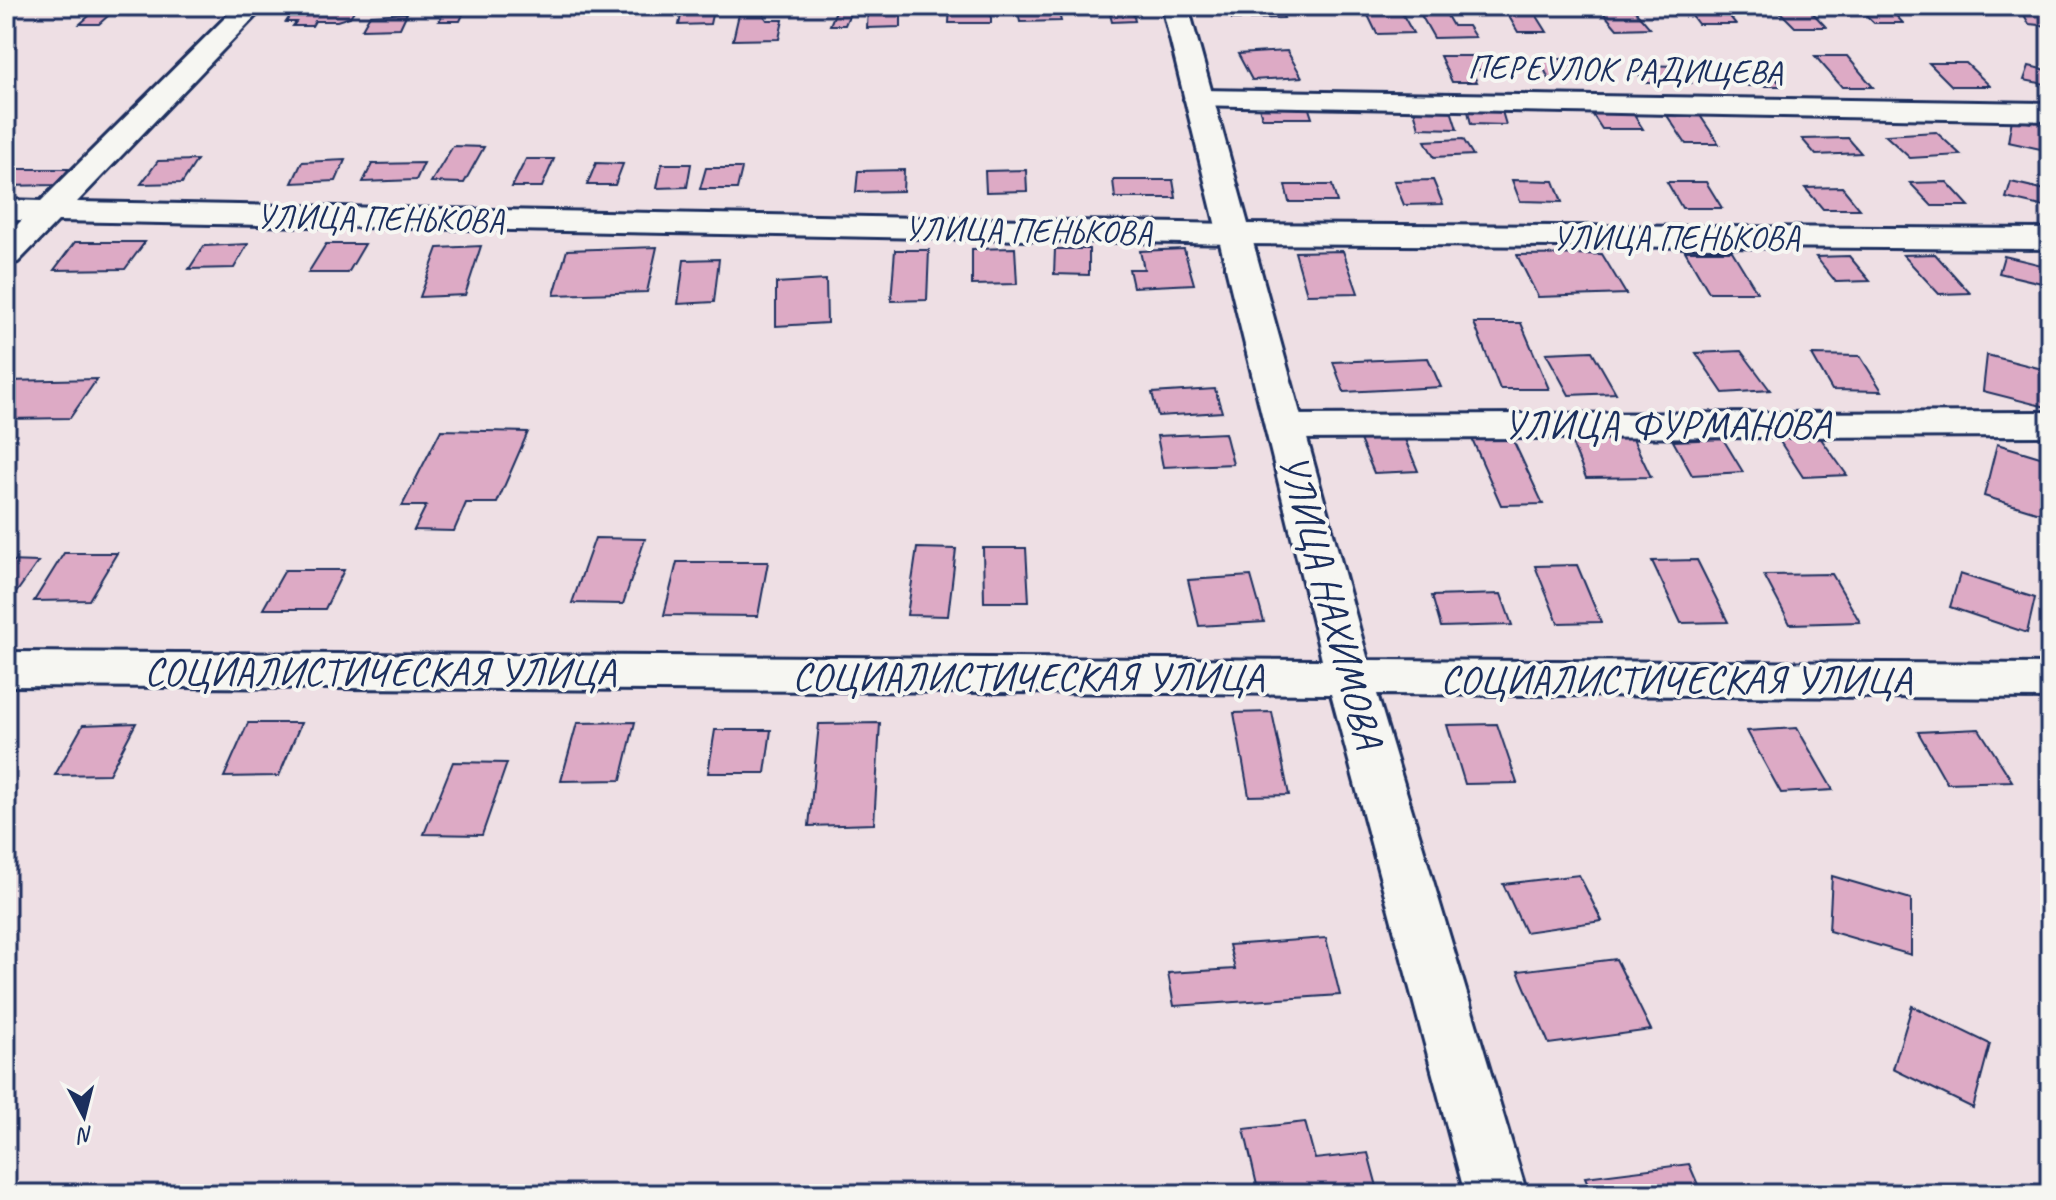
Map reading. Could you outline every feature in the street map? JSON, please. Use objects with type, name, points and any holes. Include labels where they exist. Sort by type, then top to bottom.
[{"type":"street","points":[[6,255],[252,6]]},
{"type":"street","name":"УЛИЦА НАХИМОВА","points":[[1175,6],[1350,680],[1496,1194]]},
{"type":"street","name":"ПЕРЕУЛОК РАДИЩЕВА","points":[[1199,99],[2050,112]]},
{"type":"street","name":"УЛИЦА ПЕНЬКОВА","points":[[6,210],[1234,234],[2050,239]]},
{"type":"street","name":"УЛИЦА ФУРМАНОВА","points":[[1284,427],[2050,424]]},
{"type":"street","name":"СОЦИАЛИСТИЧЕСКАЯ УЛИЦА","points":[[6,669],[1350,680],[2050,681]]},
{"type":"building","points":[[100,6],[119,6],[99,24],[80,24]]},
{"type":"building","points":[[134,6],[176,6],[172,12],[129,15]]},
{"type":"building","points":[[357,6],[350,17],[337,21],[315,21],[312,26],[293,26],[296,22],[286,22],[295,9]]},
{"type":"building","points":[[447,6],[467,6],[460,21],[439,21]]},
{"type":"building","points":[[513,6],[553,6],[550,14],[509,14]]},
{"type":"building","points":[[683,6],[714,6],[710,24],[679,25]]},
{"type":"building","points":[[838,6],[853,6],[845,25],[830,25]]},
{"type":"building","points":[[868,6],[901,6],[901,27],[867,28]]},
{"type":"building","points":[[950,6],[991,6],[991,23],[949,23]]},
{"type":"building","points":[[1108,6],[1131,6],[1135,21],[1112,22]]},
{"type":"building","points":[[1279,6],[1284,18],[1232,19],[1228,7]]},
{"type":"building","points":[[1398,6],[1413,33],[1377,34],[1364,7]]},
{"type":"building","points":[[1631,6],[1650,28],[1617,29],[1599,8]]},
{"type":"building","points":[[1057,7],[1061,21],[1020,22],[1017,9]]},
{"type":"building","points":[[1442,7],[1453,26],[1468,26],[1475,37],[1434,38],[1417,8]]},
{"type":"building","points":[[1504,8],[1532,8],[1547,32],[1518,32]]},
{"type":"building","points":[[1686,8],[1723,8],[1736,24],[1698,24]]},
{"type":"building","points":[[1889,8],[1903,23],[1874,23],[1860,9]]},
{"type":"building","points":[[1809,9],[1826,27],[1795,27],[1778,10]]},
{"type":"building","points":[[2022,11],[2050,14],[2050,26],[2029,24]]},
{"type":"building","points":[[407,13],[400,28],[362,29],[370,15]]},
{"type":"building","points":[[739,14],[763,14],[767,20],[783,20],[779,39],[733,40]]},
{"type":"building","points":[[1287,51],[1302,77],[1252,80],[1238,54]]},
{"type":"building","points":[[1440,56],[1482,56],[1489,70],[1471,70],[1477,82],[1452,82]]},
{"type":"building","points":[[1815,56],[1847,56],[1873,87],[1842,87]]},
{"type":"building","points":[[1539,59],[1569,59],[1581,82],[1550,81]]},
{"type":"building","points":[[1929,63],[1966,63],[1990,86],[1952,86]]},
{"type":"building","points":[[1633,65],[1680,66],[1691,83],[1644,83]]},
{"type":"building","points":[[2029,66],[2050,71],[2050,85],[2024,80]]},
{"type":"building","points":[[1737,70],[1769,70],[1782,86],[1748,86]]},
{"type":"building","points":[[1308,106],[1312,118],[1262,118],[1259,107]]},
{"type":"building","points":[[1413,106],[1450,107],[1457,129],[1419,128]]},
{"type":"building","points":[[1467,107],[1501,108],[1506,125],[1471,124]]},
{"type":"building","points":[[1589,109],[1630,109],[1643,129],[1602,129]]},
{"type":"building","points":[[1666,114],[1699,114],[1719,144],[1686,144]]},
{"type":"building","points":[[2033,115],[2050,118],[2050,151],[2008,142],[2012,119],[2032,123]]},
{"type":"building","points":[[1936,132],[1961,155],[1910,158],[1885,135]]},
{"type":"building","points":[[1848,138],[1861,153],[1816,155],[1802,139]]},
{"type":"building","points":[[1463,139],[1473,155],[1434,157],[1425,141]]},
{"type":"building","points":[[453,146],[484,147],[464,183],[431,182]]},
{"type":"building","points":[[526,159],[554,159],[542,187],[512,187]]},
{"type":"building","points":[[197,160],[182,183],[141,184],[158,161]]},
{"type":"building","points":[[345,160],[336,181],[292,183],[302,162]]},
{"type":"building","points":[[424,163],[416,180],[363,182],[372,164]]},
{"type":"building","points":[[596,163],[623,164],[615,185],[587,185]]},
{"type":"building","points":[[662,164],[691,164],[687,187],[657,188]]},
{"type":"building","points":[[706,168],[742,168],[737,189],[700,189]]},
{"type":"building","points":[[11,169],[69,169],[55,185],[6,186],[6,175]]},
{"type":"building","points":[[904,170],[903,191],[856,192],[858,171]]},
{"type":"building","points":[[1026,170],[1027,191],[986,192],[985,171]]},
{"type":"building","points":[[1113,180],[1173,180],[1176,198],[1115,198]]},
{"type":"building","points":[[1433,180],[1443,204],[1404,205],[1394,181]]},
{"type":"building","points":[[1512,180],[1554,181],[1562,202],[1520,201]]},
{"type":"building","points":[[1667,182],[1706,182],[1722,208],[1682,208]]},
{"type":"building","points":[[1947,182],[1969,206],[1932,206],[1910,183]]},
{"type":"building","points":[[2011,182],[2050,191],[2050,208],[2006,198]]},
{"type":"building","points":[[1285,185],[1332,185],[1337,202],[1289,202]]},
{"type":"building","points":[[1842,187],[1860,209],[1823,209],[1805,188]]},
{"type":"building","points":[[75,242],[145,242],[125,269],[54,270]]},
{"type":"building","points":[[248,244],[234,268],[189,269],[204,246]]},
{"type":"building","points":[[326,244],[365,244],[348,273],[308,273]]},
{"type":"building","points":[[481,246],[465,295],[420,297],[438,248]]},
{"type":"building","points":[[657,247],[647,292],[554,295],[567,250]]},
{"type":"building","points":[[1015,248],[1017,284],[972,285],[972,249]]},
{"type":"building","points":[[1055,249],[1089,249],[1089,275],[1054,274]]},
{"type":"building","points":[[1184,249],[1194,284],[1133,287],[1129,269],[1144,269],[1140,251]]},
{"type":"building","points":[[895,250],[929,250],[927,300],[891,301]]},
{"type":"building","points":[[1343,251],[1358,293],[1307,294],[1295,252]]},
{"type":"building","points":[[1685,251],[1732,251],[1757,292],[1709,292]]},
{"type":"building","points":[[1602,254],[1626,294],[1538,297],[1517,255]]},
{"type":"building","points":[[1935,254],[1970,293],[1939,294],[1903,255]]},
{"type":"building","points":[[1849,256],[1870,281],[1836,282],[1816,257]]},
{"type":"building","points":[[2004,256],[2050,267],[2050,285],[1999,273]]},
{"type":"building","points":[[719,259],[714,302],[678,304],[684,260]]},
{"type":"building","points":[[826,280],[827,323],[776,326],[776,283]]},
{"type":"building","points":[[1474,323],[1521,323],[1549,389],[1500,389]]},
{"type":"building","points":[[1592,351],[1616,393],[1569,395],[1546,353]]},
{"type":"building","points":[[1741,351],[1770,390],[1723,393],[1696,353]]},
{"type":"building","points":[[1812,355],[1860,356],[1882,391],[1832,390]]},
{"type":"building","points":[[1987,355],[2050,371],[2050,408],[1983,391]]},
{"type":"building","points":[[1428,358],[1441,387],[1344,392],[1333,362]]},
{"type":"building","points":[[97,379],[70,418],[6,419],[7,381]]},
{"type":"building","points":[[1215,389],[1222,412],[1158,416],[1152,393]]},
{"type":"building","points":[[441,430],[528,432],[497,503],[466,503],[454,531],[414,530],[426,506],[402,506]]},
{"type":"building","points":[[1225,433],[1233,464],[1163,467],[1157,436]]},
{"type":"building","points":[[1819,436],[1847,475],[1803,477],[1777,437]]},
{"type":"building","points":[[1404,437],[1418,471],[1374,473],[1360,440]]},
{"type":"building","points":[[1512,438],[1543,504],[1501,505],[1472,439]]},
{"type":"building","points":[[1570,439],[1633,439],[1651,477],[1586,478]]},
{"type":"building","points":[[1723,439],[1743,472],[1692,475],[1673,441]]},
{"type":"building","points":[[1997,444],[2050,460],[2046,515],[1984,496]]},
{"type":"building","points":[[595,538],[645,539],[623,604],[572,603]]},
{"type":"building","points":[[917,548],[956,549],[948,616],[907,615]]},
{"type":"building","points":[[983,548],[1026,548],[1029,602],[984,602]]},
{"type":"building","points":[[64,553],[117,553],[89,600],[34,601]]},
{"type":"building","points":[[1697,560],[1728,622],[1681,623],[1652,561]]},
{"type":"building","points":[[6,561],[38,562],[11,600],[6,600]]},
{"type":"building","points":[[677,562],[768,562],[758,616],[664,615]]},
{"type":"building","points":[[1577,565],[1601,622],[1558,623],[1535,566]]},
{"type":"building","points":[[285,570],[344,570],[325,609],[263,609]]},
{"type":"building","points":[[1832,574],[1860,622],[1790,624],[1764,575]]},
{"type":"building","points":[[1960,574],[2035,598],[2027,633],[1950,607]]},
{"type":"building","points":[[1251,576],[1264,622],[1199,626],[1188,580]]},
{"type":"building","points":[[1501,594],[1512,625],[1441,627],[1432,596]]},
{"type":"building","points":[[1272,712],[1289,795],[1249,796],[1234,713]]},
{"type":"building","points":[[635,722],[621,780],[561,781],[577,723]]},
{"type":"building","points":[[136,723],[109,774],[55,775],[83,725]]},
{"type":"building","points":[[248,723],[301,723],[279,776],[224,777]]},
{"type":"building","points":[[880,723],[874,824],[809,826],[819,724]]},
{"type":"building","points":[[1497,724],[1517,783],[1465,784],[1447,725]]},
{"type":"building","points":[[1797,728],[1833,790],[1781,793],[1747,731]]},
{"type":"building","points":[[1979,729],[2012,781],[1947,783],[1918,732]]},
{"type":"building","points":[[715,730],[771,730],[765,773],[708,773]]},
{"type":"building","points":[[453,762],[507,763],[482,835],[424,834]]},
{"type":"building","points":[[1579,875],[1602,921],[1525,932],[1503,884]]},
{"type":"building","points":[[1832,876],[1911,899],[1911,955],[1829,931]]},
{"type":"building","points":[[1326,938],[1340,995],[1174,1006],[1168,973],[1235,969],[1229,945]]},
{"type":"building","points":[[1616,959],[1651,1030],[1549,1044],[1518,971]]},
{"type":"building","points":[[1912,1006],[1990,1044],[1973,1108],[1893,1069]]},
{"type":"building","points":[[1305,1122],[1315,1159],[1368,1153],[1379,1194],[1259,1194],[1244,1129]]},
{"type":"building","points":[[1689,1164],[1702,1194],[1592,1194],[1585,1177]]}]
